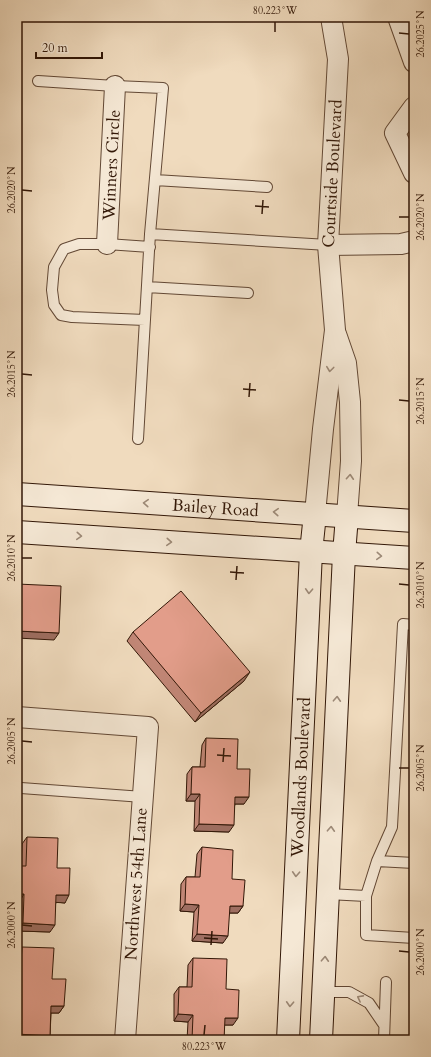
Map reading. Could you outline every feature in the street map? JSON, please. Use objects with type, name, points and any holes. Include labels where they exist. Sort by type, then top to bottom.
[{"type":"street","name":"Courtside Boulevard","points":[[315,514],[334,330],[328,245],[338,59],[331,17]]},
{"type":"street","points":[[398,17],[414,62]]},
{"type":"street","name":"Winners Circle","points":[[107,244],[115,86]]},
{"type":"street","points":[[414,107],[395,133],[414,173]]},
{"type":"street","points":[[328,245],[401,244],[414,241]]},
{"type":"street","name":"Courtside Boulevard","points":[[334,330],[346,363],[350,402],[351,461],[347,516]]},
{"type":"street","name":"Bailey Road","points":[[17,494],[414,521]]},
{"type":"street","name":"Woodlands Boulevard","points":[[288,1040],[311,552],[315,514]]},
{"type":"street","name":"Woodlands Boulevard","points":[[321,1040],[347,516]]},
{"type":"street","points":[[17,532],[414,558]]},
{"type":"street","name":"Northwest 54th Lane","points":[[17,717],[148,727],[125,1040]]},
{"type":"lane","points":[[38,81],[163,88],[150,234],[138,439]]},
{"type":"lane","points":[[156,180],[267,187]]},
{"type":"lane","points":[[150,234],[328,245]]},
{"type":"lane","points":[[145,320],[72,317],[61,315],[54,305],[52,290],[54,267],[64,249],[79,244],[150,247]]},
{"type":"lane","points":[[147,287],[248,293]]},
{"type":"lane","points":[[414,625],[404,624],[392,827],[377,861],[366,896],[366,935],[414,938]]},
{"type":"lane","points":[[21,788],[143,797]]},
{"type":"lane","points":[[377,861],[414,863]]},
{"type":"lane","points":[[328,894],[366,896]]},
{"type":"lane","points":[[384,1040],[386,982]]},
{"type":"lane","points":[[323,992],[349,992],[369,1003],[384,1025]]},
{"type":"building","points":[[17,584],[61,586],[59,633],[17,631]]},
{"type":"building","points":[[181,591],[250,672],[201,713],[133,632]]},
{"type":"building","points":[[206,738],[238,739],[237,769],[250,769],[249,797],[235,797],[234,825],[199,824],[200,794],[191,794],[192,767],[205,767]]},
{"type":"building","points":[[27,837],[58,838],[57,868],[70,868],[69,895],[56,895],[55,925],[23,923],[24,894],[17,894],[17,866],[26,866]]},
{"type":"building","points":[[202,847],[233,850],[232,879],[245,880],[243,906],[230,906],[228,936],[197,934],[199,905],[185,904],[186,877],[200,877]]},
{"type":"building","points":[[22,947],[54,948],[52,979],[66,979],[64,1006],[51,1006],[50,1036],[17,1034],[19,1005],[17,1005],[17,976],[20,977]]},
{"type":"building","points":[[193,958],[227,959],[226,989],[239,990],[238,1018],[225,1018],[224,1040],[192,1040],[193,1015],[178,1014],[179,987],[192,987]]}]
